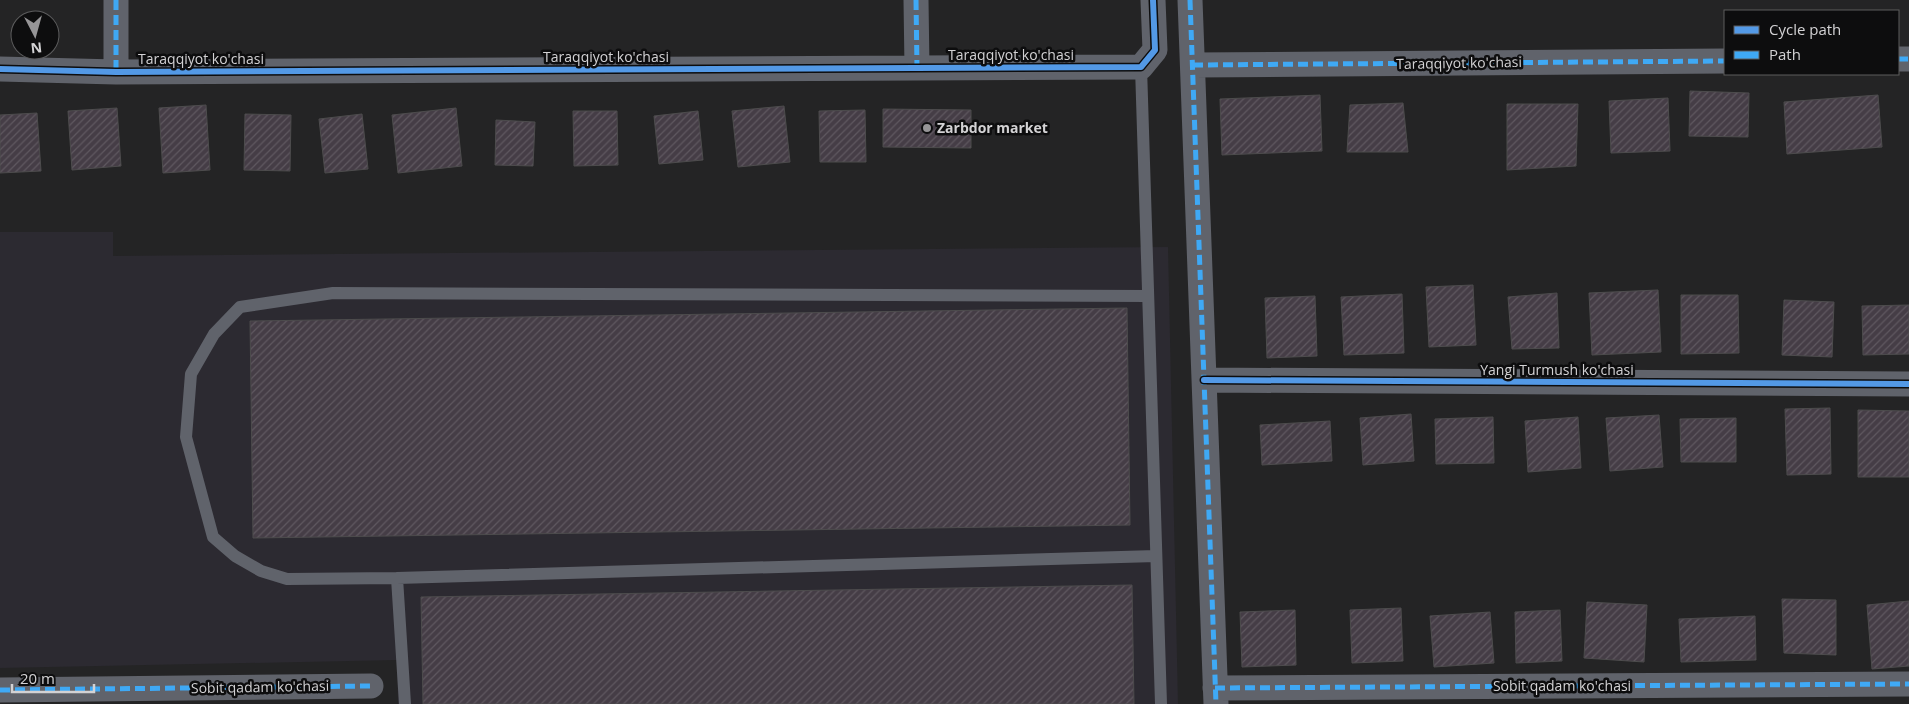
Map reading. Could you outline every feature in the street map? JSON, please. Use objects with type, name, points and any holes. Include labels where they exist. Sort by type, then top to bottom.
[{"type":"street","points":[[116,0],[116,72]]},
{"type":"street","points":[[916,0],[917,68]]},
{"type":"street","points":[[1141,67],[1155,50],[1153,0]]},
{"type":"street","points":[[1190,0],[1215,696]]},
{"type":"street","name":"Taraqqiyot ko'chasi","points":[[1193,65],[1724,60]]},
{"type":"street","name":"Taraqqiyot ko'chasi","points":[[0,69],[116,72],[1141,67]]},
{"type":"street","name":"Yangi Turmush ko'chasi","points":[[1204,380],[1909,384]]},
{"type":"street","name":"Sobit qadam ko'chasi","points":[[1215,696],[1909,684]]},
{"type":"street","name":"Sobit qadam ko'chasi","points":[[0,690],[371,686]]},
{"type":"lane","points":[[1141,67],[1161,704]]},
{"type":"lane","points":[[1148,296],[333,293],[240,307],[214,334],[191,374],[186,437],[213,537],[235,556],[261,571],[287,579],[398,578],[1156,556]]},
{"type":"lane","points":[[398,578],[405,704]]},
{"type":"shaded area","points":[[0,232],[113,232],[113,256],[1168,247],[1178,704],[398,704],[397,660],[0,668]]},
{"type":"building","points":[[1690,91],[1749,93],[1748,137],[1689,136]]},
{"type":"building","points":[[1320,95],[1322,151],[1222,155],[1220,99]]},
{"type":"building","points":[[1878,95],[1882,147],[1787,154],[1784,102]]},
{"type":"building","points":[[1668,98],[1670,151],[1611,153],[1609,101]]},
{"type":"building","points":[[1403,103],[1408,152],[1347,152],[1350,105]]},
{"type":"building","points":[[1507,104],[1578,104],[1576,166],[1507,170]]},
{"type":"building","points":[[206,105],[210,170],[163,173],[159,108]]},
{"type":"building","points":[[784,106],[790,162],[738,167],[732,111]]},
{"type":"building","points":[[117,108],[121,166],[72,170],[68,111]]},
{"type":"building","points":[[456,108],[462,166],[398,173],[392,115]]},
{"type":"building","name":"Zarbdor market","points":[[883,109],[971,110],[971,148],[883,147]]},
{"type":"building","points":[[865,110],[866,162],[820,162],[819,111]]},
{"type":"building","points":[[573,111],[617,111],[618,165],[574,166]]},
{"type":"building","points":[[698,111],[703,160],[659,164],[654,116]]},
{"type":"building","points":[[37,113],[41,171],[0,173],[0,115]]},
{"type":"building","points":[[245,114],[291,115],[290,171],[244,170]]},
{"type":"building","points":[[362,114],[368,169],[325,173],[319,119]]},
{"type":"building","points":[[496,120],[535,122],[533,166],[495,165]]},
{"type":"building","points":[[1473,285],[1476,345],[1429,347],[1426,287]]},
{"type":"building","points":[[1658,290],[1661,352],[1592,355],[1589,293]]},
{"type":"building","points":[[1557,293],[1559,348],[1512,349],[1508,297]]},
{"type":"building","points":[[1402,294],[1404,353],[1344,355],[1341,297]]},
{"type":"building","points":[[1681,295],[1738,295],[1739,353],[1681,354]]},
{"type":"building","points":[[1315,296],[1317,356],[1267,358],[1265,298]]},
{"type":"building","points":[[1784,300],[1834,302],[1832,357],[1782,355]]},
{"type":"building","points":[[1909,305],[1909,354],[1863,355],[1862,306]]},
{"type":"building","points":[[1127,308],[1130,525],[253,538],[250,321]]},
{"type":"building","points":[[1830,408],[1831,474],[1787,475],[1785,409]]},
{"type":"building","points":[[1858,410],[1909,411],[1909,477],[1858,477]]},
{"type":"building","points":[[1411,414],[1414,461],[1363,465],[1360,418]]},
{"type":"building","points":[[1659,415],[1663,467],[1610,471],[1606,418]]},
{"type":"building","points":[[1493,417],[1494,463],[1436,464],[1435,419]]},
{"type":"building","points":[[1578,417],[1581,468],[1528,472],[1525,421]]},
{"type":"building","points":[[1736,418],[1736,462],[1681,462],[1680,419]]},
{"type":"building","points":[[1330,421],[1332,461],[1262,465],[1260,425]]},
{"type":"building","points":[[1132,585],[1134,704],[423,704],[421,597]]},
{"type":"building","points":[[1782,599],[1836,600],[1836,655],[1784,653]]},
{"type":"building","points":[[1909,601],[1909,666],[1872,669],[1867,605]]},
{"type":"building","points":[[1587,602],[1647,605],[1644,662],[1584,658]]},
{"type":"building","points":[[1401,608],[1403,661],[1352,663],[1350,610]]},
{"type":"building","points":[[1295,610],[1296,665],[1242,667],[1240,612]]},
{"type":"building","points":[[1560,610],[1562,661],[1516,663],[1515,612]]},
{"type":"building","points":[[1490,612],[1494,663],[1434,667],[1430,616]]},
{"type":"building","points":[[1755,616],[1756,660],[1681,662],[1679,619]]},
{"type":"marked path","points":[[116,0],[116,72]]},
{"type":"marked path","points":[[916,0],[917,68]]},
{"type":"marked path","points":[[1190,0],[1216,704]]},
{"type":"marked path","points":[[1899,59],[1909,59]]},
{"type":"marked path","points":[[1193,65],[1724,61]]},
{"type":"marked path","points":[[1215,688],[1909,684]]},
{"type":"marked path","points":[[0,690],[371,686]]},
{"type":"cycle path","points":[[0,69],[116,72],[1141,67],[1155,50],[1153,0]]},
{"type":"cycle path","points":[[1204,380],[1909,384]]},
{"type":"place","name":"Zarbdor market","points":[[927,128]]}]
